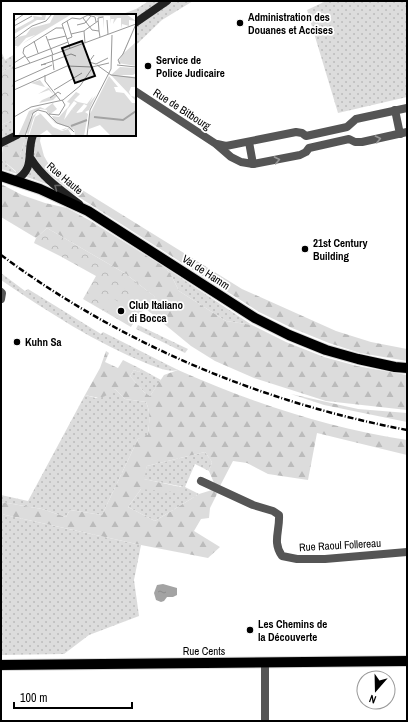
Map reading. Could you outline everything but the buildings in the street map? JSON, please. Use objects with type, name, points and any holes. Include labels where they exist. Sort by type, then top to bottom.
[{"type":"main road","points":[[136,22],[167,1]]},
{"type":"main road","points":[[1,143],[15,136]]},
{"type":"main road","name":"Rue Haute","points":[[32,136],[30,143],[31,159],[37,170],[47,180],[88,211]]},
{"type":"main road","name":"Rue Haute","points":[[16,180],[24,176],[31,159]]},
{"type":"main road","name":"Val de Hamm","points":[[1,176],[40,189],[88,211],[255,318],[289,335],[326,350],[358,359],[407,368]]},
{"type":"main road","name":"Rue Cents","points":[[1,665],[407,661]]},
{"type":"street","name":"Rue de Bitbourg","points":[[136,92],[216,144],[231,157],[242,162],[253,164],[300,155],[306,152],[309,148],[330,143],[350,139],[355,142],[362,142],[403,133],[395,110]]},
{"type":"street","name":"Rue de Bitbourg","points":[[216,144],[226,146],[296,132],[302,133],[306,136],[347,127],[356,119],[407,108]]},
{"type":"street","points":[[347,127],[350,139]]},
{"type":"street","points":[[327,131],[330,143]]},
{"type":"street","points":[[306,136],[309,148]]},
{"type":"street","points":[[249,142],[253,164]]},
{"type":"street","points":[[1,292],[1,299]]},
{"type":"street","name":"Rue Raoul Follereau","points":[[201,482],[253,505],[273,511],[279,515],[280,523],[276,542],[278,550],[282,556],[297,559],[325,559],[407,552]]},
{"type":"street","points":[[265,662],[265,721]]},
{"type":"green space","points":[[149,1],[193,1],[162,20],[136,45],[136,14],[123,14],[136,9]]},
{"type":"green space","points":[[324,1],[407,1],[407,97],[338,113],[307,10]]},
{"type":"green space","points":[[1,51],[5,60],[14,55],[14,65],[1,73]]},
{"type":"green space","points":[[14,65],[14,119],[1,125],[1,73]]},
{"type":"green space","points":[[14,119],[14,136],[41,136],[40,141],[38,141],[35,149],[35,156],[38,162],[49,174],[74,194],[1,169],[1,159],[16,172],[24,142],[3,147],[1,153],[1,125]]},
{"type":"green space","points":[[21,138],[24,142],[20,155],[23,167],[17,172],[1,159],[3,147]]},
{"type":"green space","points":[[38,140],[40,141],[44,156],[48,163],[79,188],[242,289],[336,331],[371,342],[407,349],[407,361],[360,353],[329,343],[292,328],[259,312],[74,194],[42,168],[36,158],[34,150]]},
{"type":"green space","points":[[1,184],[22,195],[45,203],[67,208],[89,220],[163,266],[170,273],[179,291],[226,321],[252,325],[286,342],[324,357],[357,366],[407,375],[407,410],[326,401],[254,378],[215,361],[191,346],[146,309],[155,297],[126,274],[47,228],[36,238],[1,217]]},
{"type":"green space","points":[[47,228],[126,274],[155,297],[146,309],[139,313],[131,327],[83,299],[96,276],[34,243],[36,238]]},
{"type":"green space","points":[[163,266],[252,325],[226,321],[179,291],[170,273]]},
{"type":"green space","points":[[1,273],[25,291],[28,289],[101,334],[103,332],[178,370],[174,371],[155,367],[91,337],[36,304],[1,280]]},
{"type":"green space","name":"Club Italiano di Bocca","points":[[127,277],[155,297],[148,306],[121,286]]},
{"type":"green space","name":"Club Italiano di Bocca","points":[[110,297],[139,313],[132,325],[103,309]]},
{"type":"green space","points":[[138,325],[188,349],[185,353],[136,329]]},
{"type":"green space","points":[[106,351],[109,353],[105,362],[118,368],[123,360],[141,369],[139,372],[134,370],[130,376],[144,392],[150,396],[164,375],[178,370],[233,393],[319,421],[377,435],[407,440],[407,455],[317,433],[308,480],[268,474],[247,463],[233,461],[220,486],[214,483],[209,471],[212,462],[205,452],[147,466],[144,479],[185,488],[183,493],[141,489],[128,507],[155,521],[199,494],[212,490],[218,492],[210,508],[209,518],[201,519],[194,531],[220,547],[208,558],[141,545],[1,514],[1,502],[42,509],[66,517],[70,510],[102,515],[138,439],[148,435],[149,418],[149,410],[146,402],[125,399],[115,389],[108,395],[102,397],[85,395],[100,368]]},
{"type":"green space","points":[[141,369],[161,380],[150,396],[144,392],[130,376],[134,370],[139,372]]},
{"type":"green space","points":[[115,389],[125,399],[146,402],[149,414],[148,435],[138,439],[102,515],[70,510],[66,517],[42,509],[1,502],[1,495],[28,501],[85,395],[96,398]]},
{"type":"green space","points":[[291,394],[358,409],[407,413],[407,422],[324,405]]},
{"type":"green space","points":[[205,452],[212,462],[209,471],[195,464],[185,487],[199,494],[155,521],[128,507],[141,489],[184,487],[143,479],[147,466]]},
{"type":"green space","points":[[1,514],[141,545],[134,580],[139,616],[89,635],[64,654],[1,655]]},
{"type":"water","points":[[163,584],[177,588],[177,595],[167,597],[161,602],[156,600],[154,593],[157,585]]},
{"type":"railway","points":[[1,255],[47,287],[94,316],[143,342],[194,365],[246,386],[298,403],[352,418],[407,430]]},
{"type":"place","name":"Administration des Douanes et Accises","points":[[240,23]]},
{"type":"place","name":"Service de Police Judicaire","points":[[148,66]]},
{"type":"place","name":"21st Century Building","points":[[305,249]]},
{"type":"place","name":"Club Italiano di Bocca","points":[[121,311]]},
{"type":"place","name":"Kuhn Sa","points":[[17,342]]},
{"type":"place","name":"Les Chemins de la Découverte","points":[[250,630]]}]
